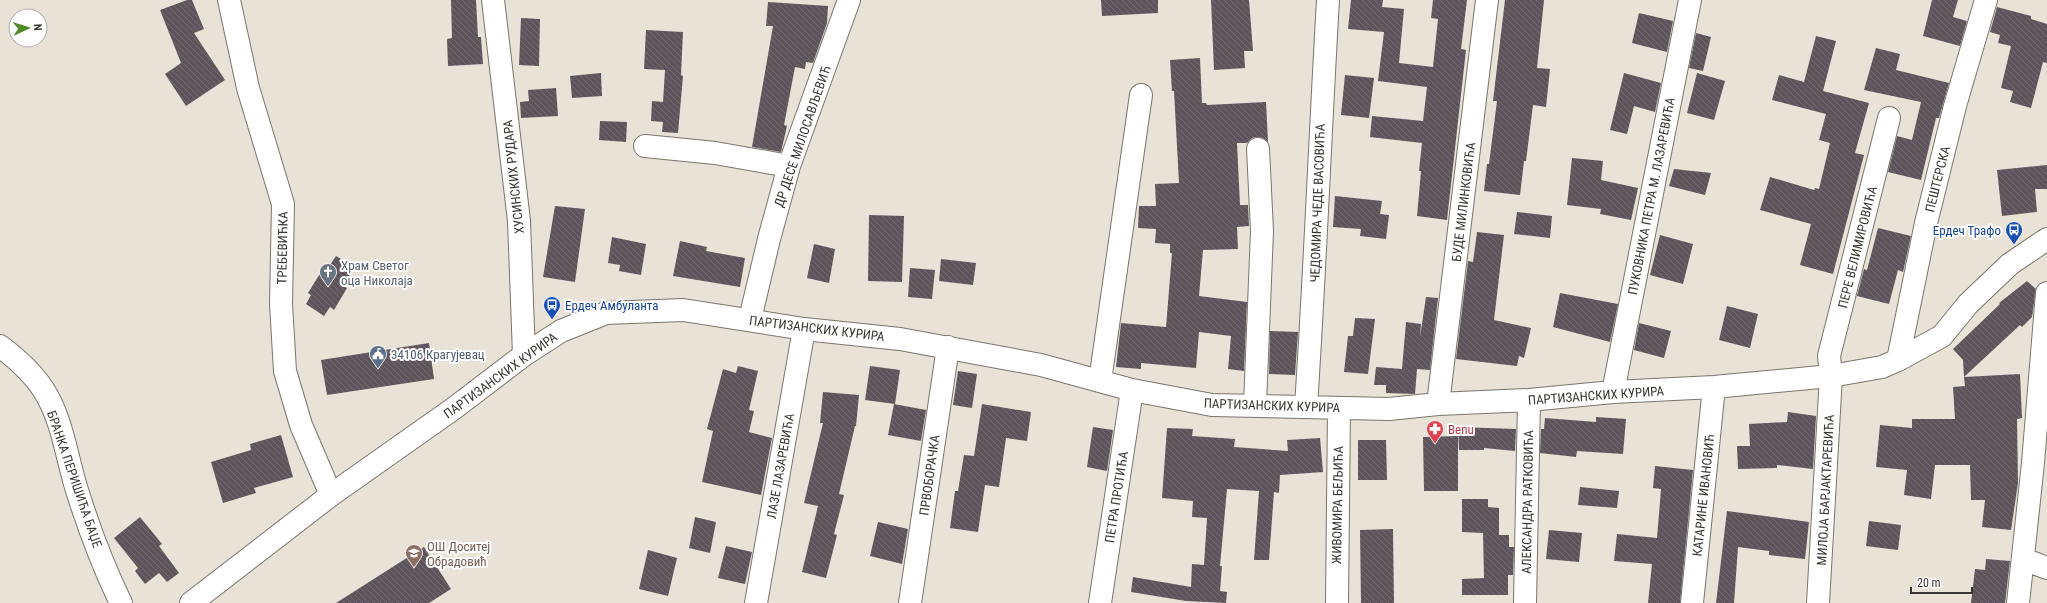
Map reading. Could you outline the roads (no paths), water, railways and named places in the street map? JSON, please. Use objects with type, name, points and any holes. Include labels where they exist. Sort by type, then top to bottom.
[{"type":"street","name":"ТРЕБЕВИЋКА","points":[[228,0],[248,88],[283,204],[281,304],[285,371],[301,425],[331,495]]},
{"type":"street","name":"ХУСИНСКИХ РУДАРА","points":[[493,0],[519,222],[524,355]]},
{"type":"street","name":"ДР ДЕСЕ МИЛОСАВЉЕВИЋ","points":[[750,319],[769,239],[789,166],[849,0]]},
{"type":"street","name":"ЧЕДОМИРА ЧЕДЕ ВАСОВИЋА","points":[[1306,406],[1317,247],[1318,164],[1328,0]]},
{"type":"street","name":"БУДЕ МИЛИНКОВИЋА","points":[[1438,404],[1487,0]]},
{"type":"street","name":"ПУКОВНИКА ПЕТРА М. ЛАЗАРЕВИЋА","points":[[1614,392],[1690,0]]},
{"type":"street","name":"ПЕШТЕРСКА","points":[[1898,360],[1926,223],[1955,106],[1986,0]]},
{"type":"street","points":[[1100,381],[1141,95]]},
{"type":"street","name":"ПЕРЕ ВЕЛИМИРОВИЋА","points":[[1832,376],[1829,356],[1889,118]]},
{"type":"street","points":[[644,146],[715,153],[789,166]]},
{"type":"street","points":[[1255,405],[1262,232],[1258,149]]},
{"type":"street","name":"ПАРТИЗАНСКИХ КУРИРА","points":[[192,603],[331,495],[453,409],[524,355],[561,331],[606,313],[683,310],[750,319],[804,329],[900,339],[1041,365],[1132,390],[1212,405],[1390,409],[1438,404],[1528,400],[1614,392],[1714,387],[1832,376],[1882,367],[1942,336],[1968,304],[2010,264],[2047,239]]},
{"type":"street","points":[[2018,603],[2023,559],[2040,468],[2047,301]]},
{"type":"street","name":"ЛАЗЕ ЛАЗАРЕВИЋА","points":[[756,603],[804,329]]},
{"type":"street","name":"БРАНКА ПЕРИШИЋА БАЏЕ","points":[[0,346],[20,361],[43,389],[60,426],[76,486],[97,545],[121,603]]},
{"type":"street","name":"ПРВОБОРАЧКА","points":[[910,603],[948,348]]},
{"type":"street","name":"МИЛОЈА БАРЈАКТАРЕВИЋА","points":[[1818,603],[1832,376]]},
{"type":"street","name":"КАТАРИНЕ ИВАНОВИЋ","points":[[1692,603],[1714,387]]},
{"type":"street","name":"ПЕТРА ПРОТИЋА","points":[[1100,603],[1132,390]]},
{"type":"street","name":"АЛЕКСАНДРА РАТКОВИЋА","points":[[1525,603],[1528,400]]},
{"type":"street","name":"ЖИВОМИРА БЕЉИЋА","points":[[1337,603],[1339,408]]},
{"type":"street","points":[[2023,559],[2047,568]]},
{"type":"place","name":"Ердеч Трафо","points":[[2014,245]]},
{"type":"place","name":"Храм Светог оца Николаја","points":[[328,287]]},
{"type":"place","name":"Ердеч Амбуланта","points":[[552,320]]},
{"type":"place","name":"34106 Крагујевац","points":[[378,369]]},
{"type":"place","name":"Benu","points":[[1435,444]]},
{"type":"place","name":"ОШ Доситеј Обрадовић","points":[[414,568]]}]
